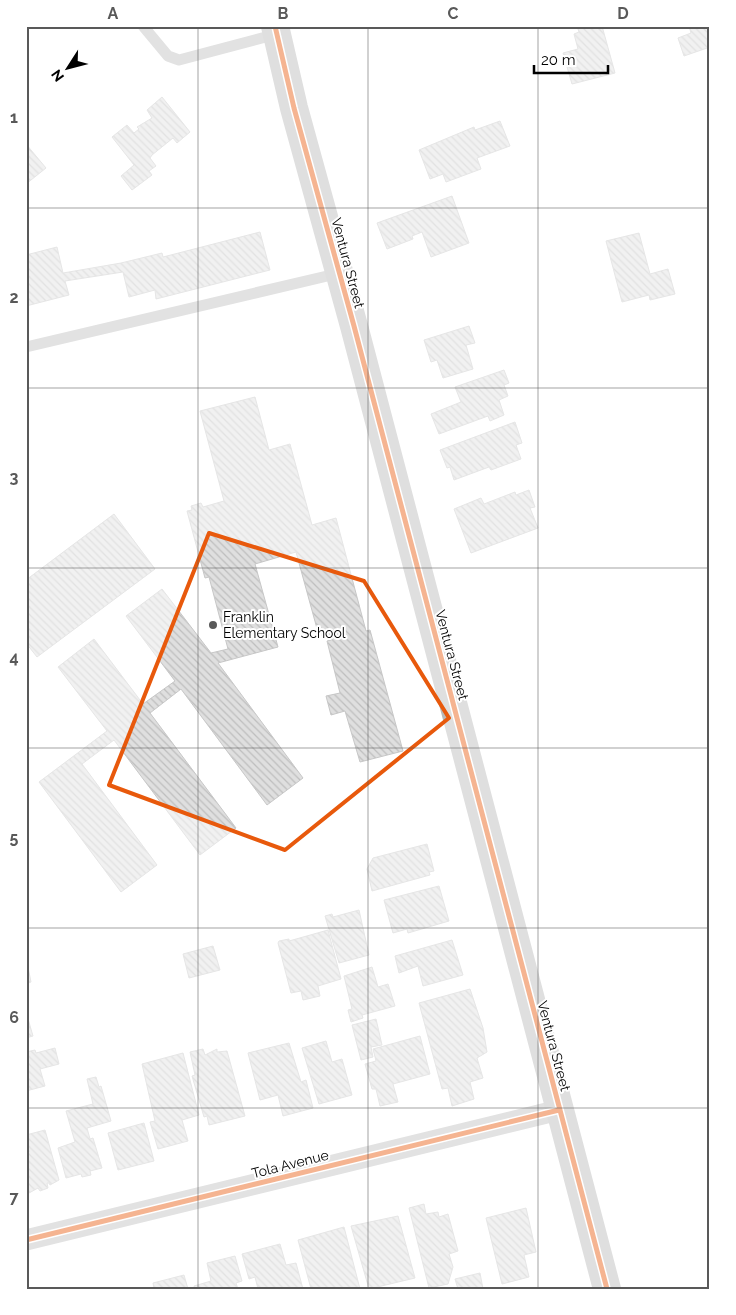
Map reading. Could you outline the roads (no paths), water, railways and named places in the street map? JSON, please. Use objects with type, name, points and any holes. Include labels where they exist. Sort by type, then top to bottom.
[{"type":"street","name":"Ventura Street","points":[[276,30],[294,108],[340,273],[607,1289]]},
{"type":"street","name":"Tola Avenue","points":[[26,1240],[559,1110]]},
{"type":"lane","points":[[143,26],[168,56],[179,60],[276,30]]},
{"type":"lane","points":[[26,347],[340,273]]},
{"type":"place","name":"Franklin Elementary School","points":[[213,625]]}]
